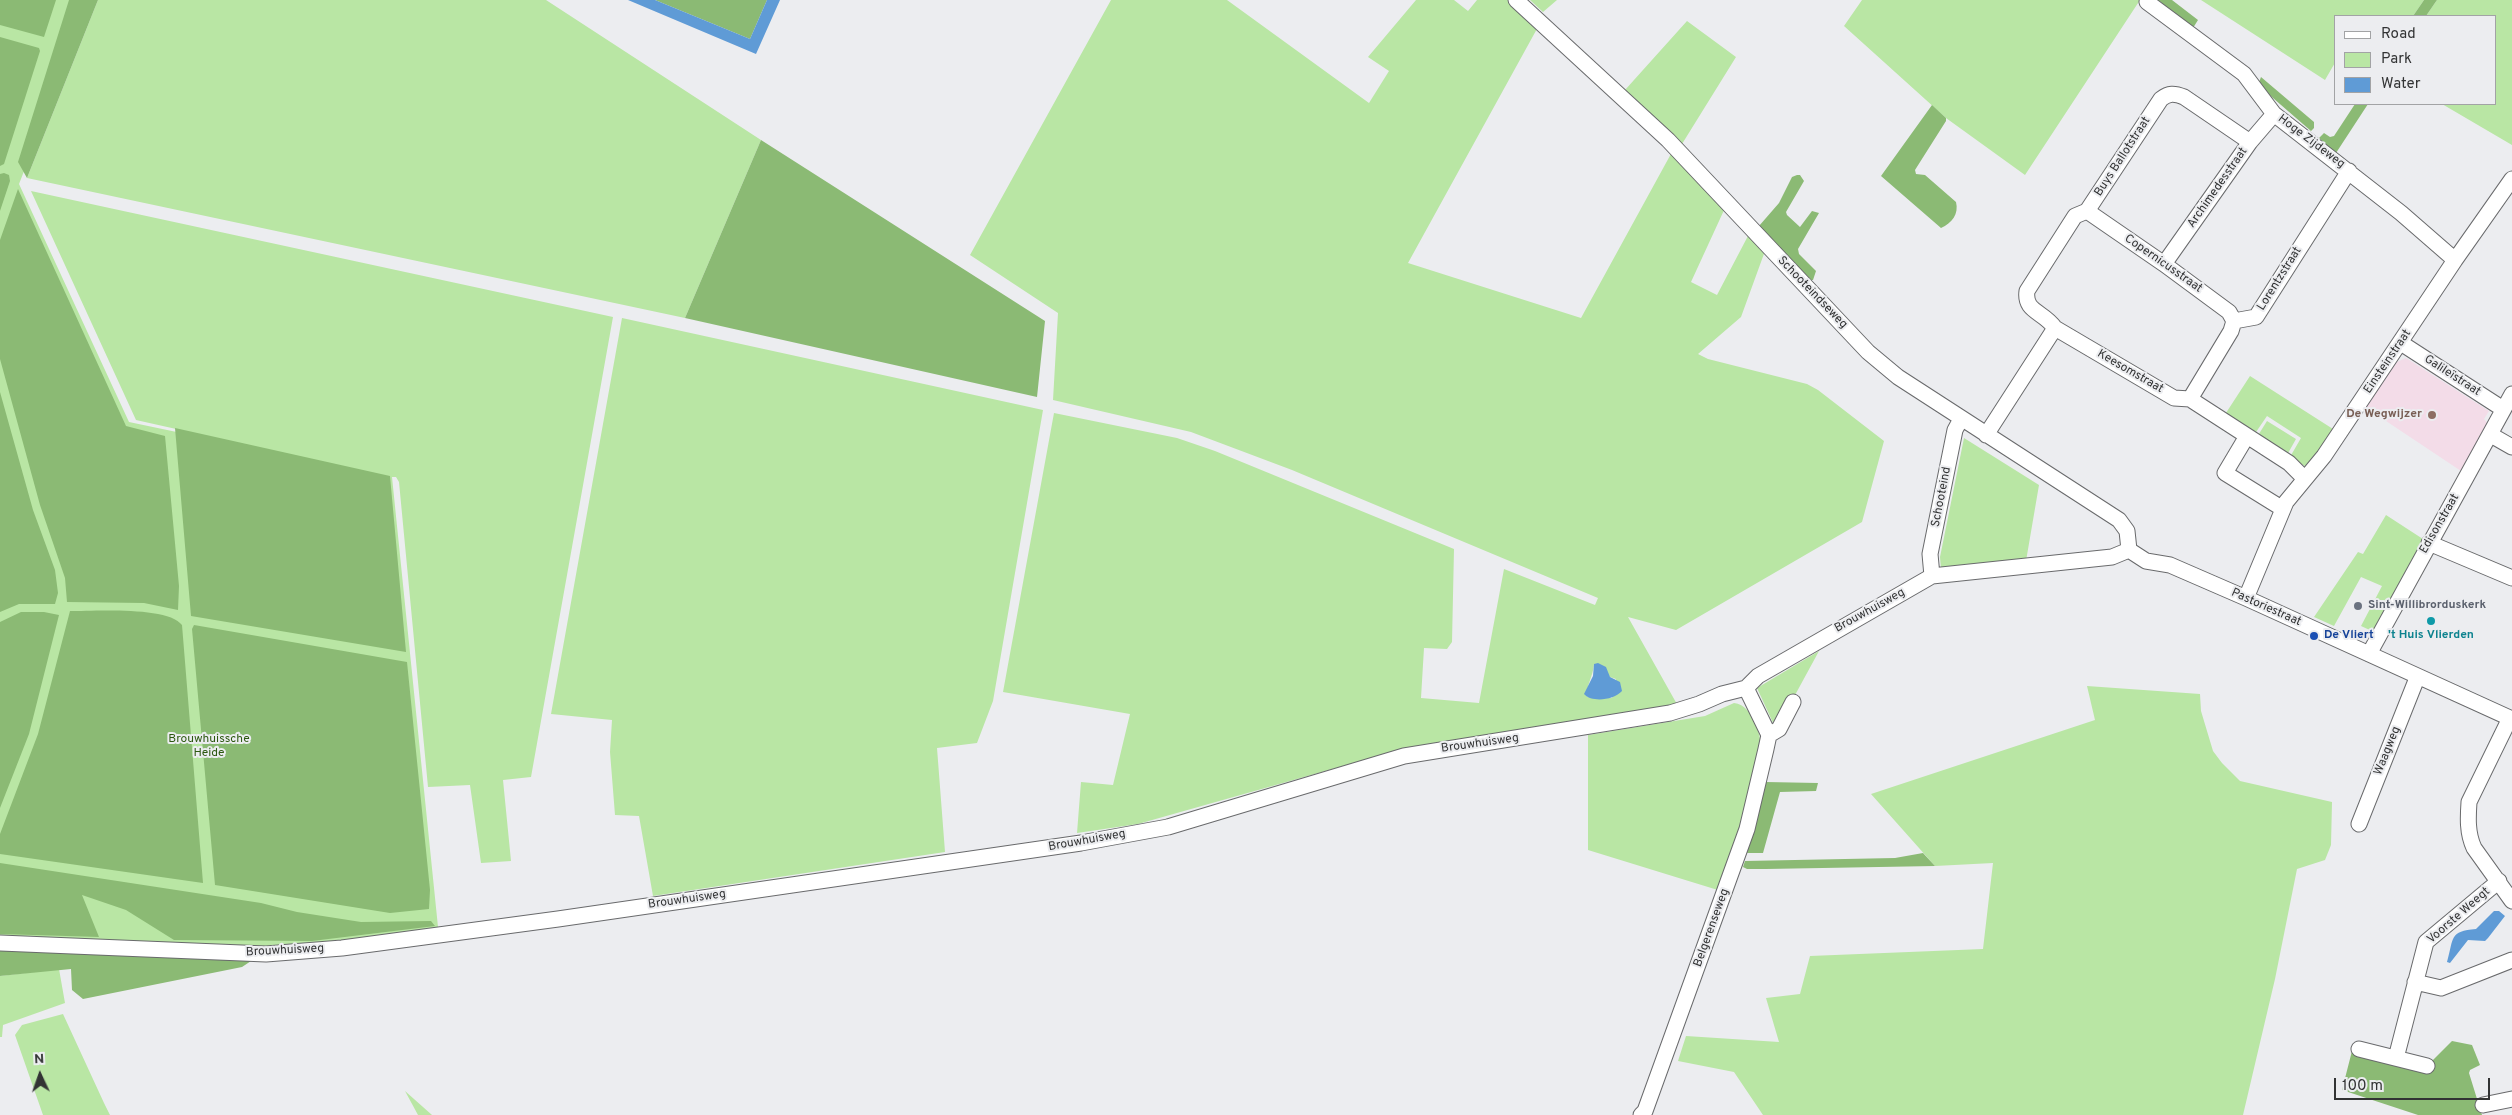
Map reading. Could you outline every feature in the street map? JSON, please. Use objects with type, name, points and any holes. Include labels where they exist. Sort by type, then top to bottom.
[{"type":"street","name":"Schooteindseweg","points":[[1516,0],[1668,140],[1868,352],[1898,377],[1986,436],[2119,520],[2127,531],[2129,550]]},
{"type":"street","name":"Hoge Zijdeweg","points":[[2147,2],[2244,74],[2274,114],[2349,171],[2454,260]]},
{"type":"street","name":"Buys Ballotstraat","points":[[2026,299],[2027,291],[2075,216],[2087,211],[2161,99],[2168,94],[2184,97],[2250,142]]},
{"type":"street","name":"Archimedesstraat","points":[[2164,264],[2250,142],[2274,114]]},
{"type":"street","name":"Lorentzstraat","points":[[2234,321],[2256,317],[2349,171]]},
{"type":"street","name":"Einsteinstraat","points":[[2246,598],[2283,509],[2304,478],[2324,456],[2401,343],[2454,260],[2512,179]]},
{"type":"street","name":"Copernicusstraat","points":[[2087,211],[2229,312],[2234,321]]},
{"type":"street","name":"Keesomstraat","points":[[2026,299],[2029,307],[2048,318],[2055,328],[2174,398],[2190,399],[2289,463],[2304,478]]},
{"type":"street","points":[[2190,399],[2231,331],[2234,321]]},
{"type":"street","points":[[1986,436],[2055,328]]},
{"type":"street","name":"Galileïstraat","points":[[2401,343],[2502,409]]},
{"type":"street","name":"Edisonstraat","points":[[2368,654],[2512,394]]},
{"type":"street","name":"Schooteind","points":[[1932,576],[1930,554],[1955,430],[1961,418]]},
{"type":"street","points":[[2491,435],[2512,448]]},
{"type":"street","points":[[2247,436],[2225,473],[2283,509]]},
{"type":"street","points":[[2429,543],[2512,578]]},
{"type":"street","name":"Brouwhuisweg","points":[[0,943],[266,954],[342,948],[1072,845],[1168,826],[1404,756],[1670,713],[1722,694],[1746,688],[1758,676],[1932,576],[2112,557],[2129,550]]},
{"type":"street","name":"Pastoriestraat","points":[[2129,550],[2146,560],[2170,565],[2246,598],[2417,678],[2511,719]]},
{"type":"street","name":"Waagweg","points":[[2359,824],[2417,678]]},
{"type":"street","points":[[1746,688],[1769,735]]},
{"type":"street","name":"Belgerenseweg","points":[[1641,1115],[1645,1111],[1667,1054],[1747,829],[1769,735],[1779,729],[1793,702]]},
{"type":"street","name":"Voorste Weegt","points":[[2511,719],[2469,802],[2468,815],[2470,840],[2512,901]]},
{"type":"street","name":"Voorste Weegt","points":[[2396,1058],[2426,942],[2499,881]]},
{"type":"street","points":[[2415,982],[2441,988],[2512,960]]},
{"type":"street","points":[[2359,1049],[2427,1066]]},
{"type":"street","points":[[2483,1105],[2512,1099]]},
{"type":"shaded area","name":"De Wegwijzer","points":[[2406,358],[2489,411],[2484,419],[2488,424],[2461,471],[2365,407],[2397,362]]},
{"type":"green space","name":"Brouwhuissche Heide","points":[[0,0],[91,0],[19,184],[129,422],[377,474],[136,420],[31,191],[613,317],[531,777],[503,780],[511,861],[481,863],[470,785],[428,787],[399,482],[396,477],[392,477],[438,927],[244,955],[0,967]]},
{"type":"green space","points":[[0,0],[56,0],[44,37],[0,25]]},
{"type":"green space","points":[[69,0],[98,0],[27,178],[18,162]]},
{"type":"green space","points":[[98,0],[546,0],[761,140],[685,318],[27,178]]},
{"type":"green space","points":[[655,0],[767,0],[750,39]]},
{"type":"green space","points":[[1111,0],[1227,0],[1369,103],[1389,71],[1368,57],[1416,0],[1454,0],[1468,11],[1477,0],[1509,0],[1538,27],[1408,263],[1581,318],[1672,152],[1725,208],[1691,282],[1717,295],[1749,234],[1765,251],[1741,317],[1698,354],[1708,359],[1807,384],[1818,390],[1884,441],[1862,522],[1676,630],[1628,617],[1678,706],[1396,751],[1138,824],[1077,833],[1081,782],[1113,785],[1130,714],[1003,692],[1054,413],[1177,438],[1215,451],[1454,549],[1452,642],[1447,649],[1424,648],[1421,698],[1479,703],[1504,569],[1595,605],[1598,598],[1292,470],[1191,432],[1053,400],[1058,313],[970,255]],"holes":[[[1594,664],[1610,677],[1616,679],[1612,698],[1587,697]]]},
{"type":"green space","points":[[1530,0],[1557,0],[1543,12]]},
{"type":"green space","points":[[1862,0],[2140,0],[2025,175],[1946,118],[1844,26]]},
{"type":"green space","points":[[2158,0],[2172,0],[2198,20],[2193,28]]},
{"type":"green space","points":[[2201,0],[2424,0],[2414,15],[2334,15],[2334,64],[2325,80]]},
{"type":"green space","points":[[2424,0],[2437,0],[2427,15],[2414,15]]},
{"type":"green space","points":[[2437,0],[2512,0],[2512,145],[2444,105],[2497,105],[2497,15],[2427,15]]},
{"type":"green space","points":[[1687,21],[1736,57],[1682,144],[1625,90]]},
{"type":"green space","points":[[0,37],[39,48],[40,51],[4,164],[0,166]]},
{"type":"green space","points":[[2261,77],[2314,122],[2314,128],[2311,131],[2258,85]]},
{"type":"green space","points":[[1932,105],[1946,118],[1946,121],[1915,170],[1916,174],[1925,175],[1956,202],[1954,218],[1941,228],[1881,176]]},
{"type":"green space","points":[[2354,105],[2367,105],[2336,153],[2319,138],[2324,133],[2330,137],[2334,136]]},
{"type":"green space","points":[[761,140],[1045,321],[1037,397],[685,318]]},
{"type":"green space","points":[[0,174],[9,175],[10,181],[0,211]]},
{"type":"green space","points":[[1800,175],[1804,181],[1786,212],[1800,227],[1812,211],[1819,213],[1798,249],[1799,254],[1816,271],[1813,280],[1808,280],[1759,226],[1779,203],[1792,177]]},
{"type":"green space","points":[[18,189],[126,426],[165,436],[179,586],[178,610],[144,603],[67,602],[65,578],[40,505],[0,359],[0,240]]},
{"type":"green space","points":[[622,318],[1043,410],[993,701],[977,743],[937,748],[945,852],[653,896],[639,816],[615,815],[610,752],[612,720],[551,714]]},
{"type":"green space","points":[[2250,376],[2333,429],[2308,468],[2290,457],[2301,438],[2267,416],[2254,435],[2224,416]]},
{"type":"green space","points":[[0,392],[33,510],[55,570],[58,593],[55,604],[19,604],[0,612]]},
{"type":"green space","points":[[2267,421],[2296,439],[2287,455],[2257,437]]},
{"type":"green space","points":[[175,428],[390,476],[406,652],[191,616]]},
{"type":"green space","points":[[1964,438],[2039,485],[2026,561],[1941,569],[1940,557]]},
{"type":"green space","points":[[2386,515],[2426,541],[2374,632],[2361,626],[2382,586],[2361,577],[2334,626],[2314,617],[2358,552],[2363,554]]},
{"type":"green space","points":[[112,610],[147,612],[174,619],[182,625],[203,883],[0,854],[0,834],[38,734],[70,611]]},
{"type":"green space","points":[[21,612],[44,612],[59,615],[29,734],[0,808],[0,622]]},
{"type":"green space","points":[[194,625],[407,662],[430,890],[429,909],[390,913],[215,885],[192,629]]},
{"type":"green space","points":[[1819,651],[1782,719],[1774,725],[1757,688]]},
{"type":"green space","points":[[2087,686],[2200,694],[2201,711],[2213,751],[2240,781],[2332,802],[2331,845],[2325,860],[2297,869],[2275,979],[2243,1115],[1763,1115],[1734,1072],[1678,1061],[1686,1036],[1779,1042],[1766,998],[1800,994],[1810,956],[1983,949],[1993,863],[1935,866],[1871,794],[2095,720]]},
{"type":"green space","points":[[1734,703],[1741,705],[1747,710],[1756,725],[1761,743],[1762,759],[1721,891],[1588,850],[1588,735],[1705,716]]},
{"type":"green space","points":[[1766,782],[1818,783],[1816,791],[1780,792],[1763,853],[1747,853]]},
{"type":"green space","points":[[1923,853],[1935,866],[1766,869],[1747,869],[1743,867],[1745,861],[1895,858]]},
{"type":"green space","points":[[0,863],[261,903],[297,912],[361,922],[431,921],[435,926],[312,941],[174,940],[126,910],[82,895],[99,937],[0,934]]},
{"type":"green space","points":[[0,947],[250,959],[251,961],[242,967],[83,999],[72,990],[71,969],[0,976]]},
{"type":"green space","points":[[59,969],[65,1003],[3,1025],[2,1037],[0,1037],[0,976]]},
{"type":"green space","points":[[63,1014],[110,1115],[43,1115],[15,1035],[22,1025]]},
{"type":"green space","points":[[2452,1041],[2472,1045],[2480,1065],[2470,1070],[2469,1073],[2482,1115],[2418,1115],[2342,1090],[2352,1051],[2430,1063]]},
{"type":"green space","points":[[405,1091],[432,1115],[418,1115]]},
{"type":"water","points":[[628,0],[655,0],[750,39],[767,0],[780,0],[756,54]]},
{"type":"water","points":[[1598,663],[1606,667],[1610,677],[1620,682],[1622,691],[1614,697],[1592,699],[1584,694],[1593,676],[1594,664]]},
{"type":"water","points":[[2494,911],[2499,911],[2505,916],[2488,938],[2485,941],[2468,940],[2450,963],[2447,962],[2454,937],[2461,932],[2476,929]]},
{"type":"place","name":"De Wegwijzer","points":[[2432,415]]},
{"type":"place","name":"Sint-Willibrorduskerk","points":[[2358,606]]},
{"type":"place","name":"'t Huis Vlierden","points":[[2431,621]]},
{"type":"place","name":"De Vliert","points":[[2314,636]]}]
